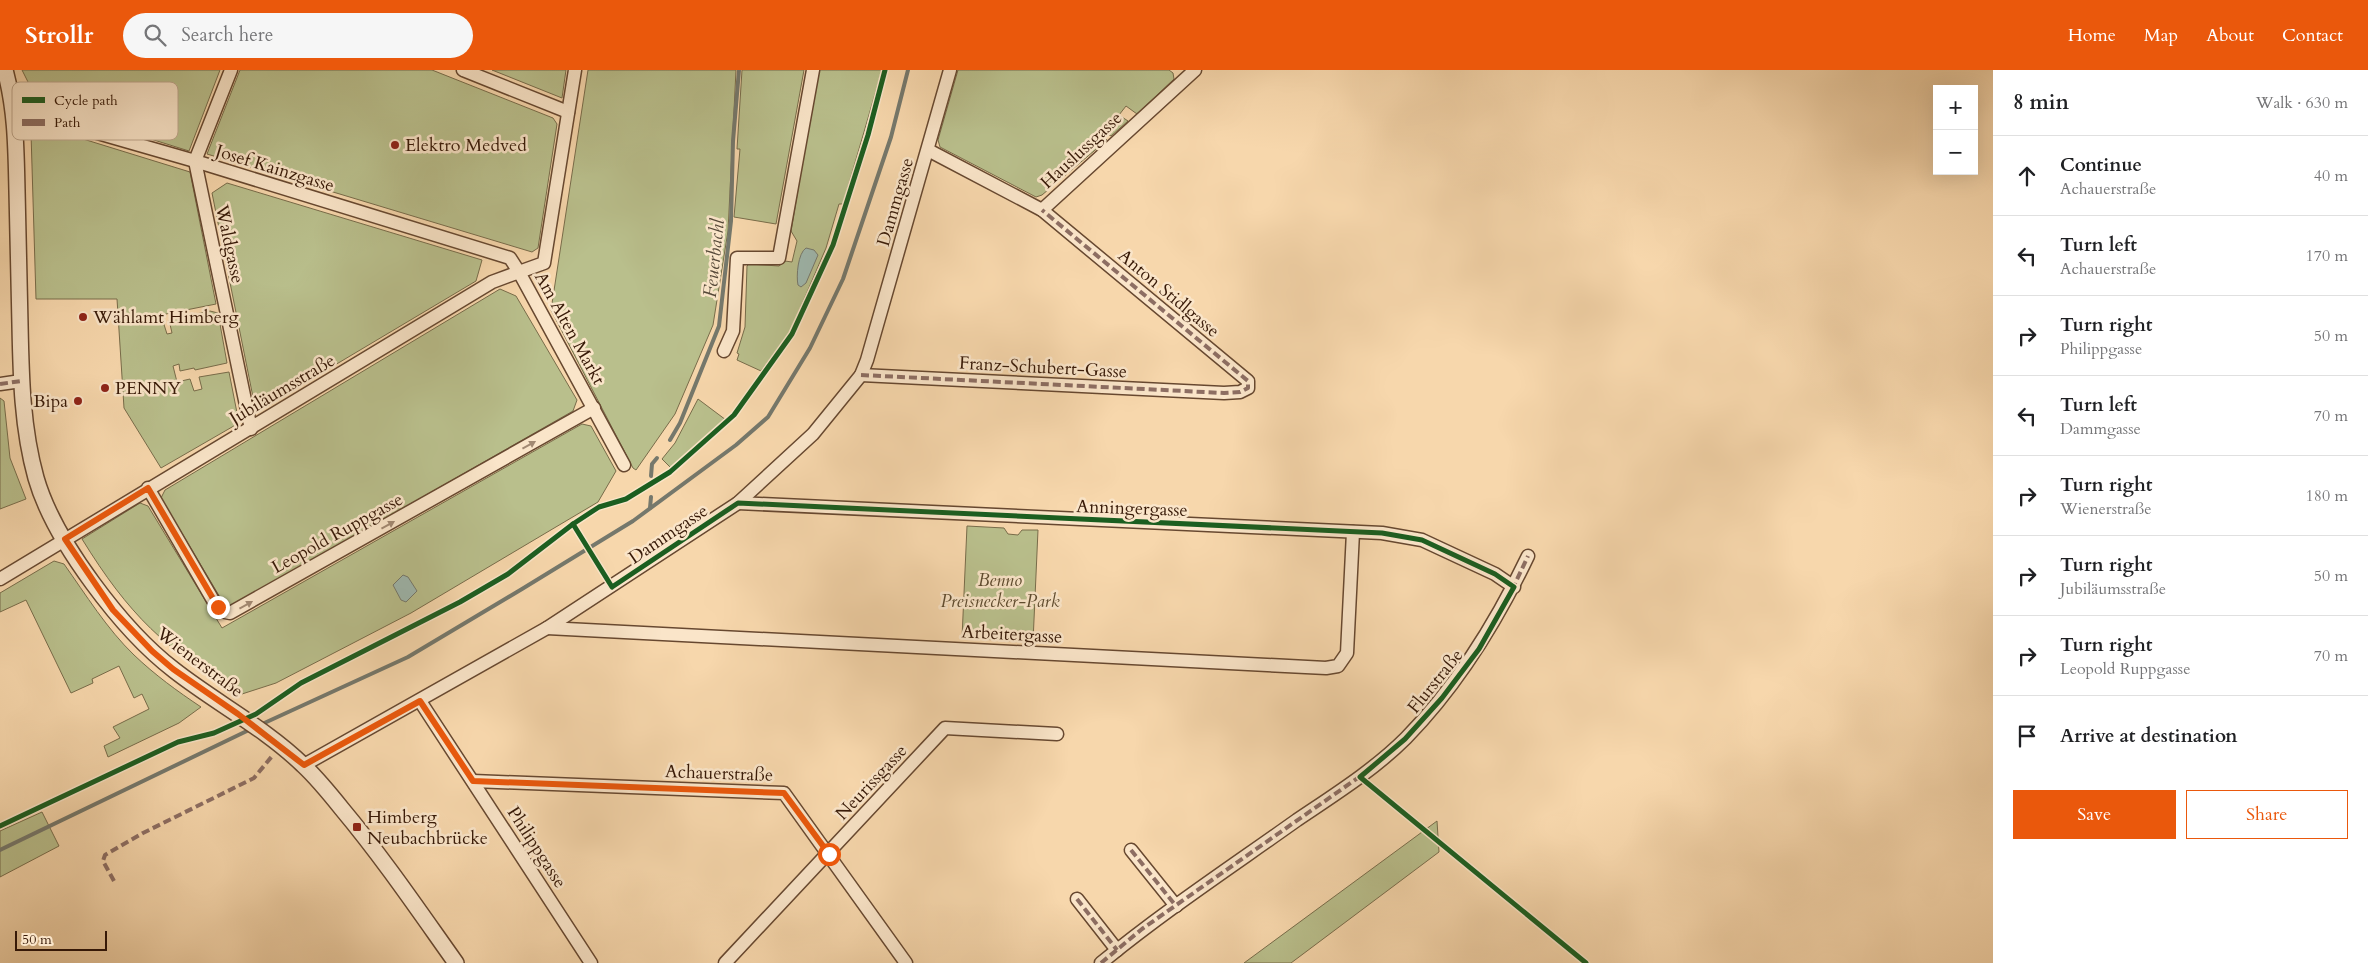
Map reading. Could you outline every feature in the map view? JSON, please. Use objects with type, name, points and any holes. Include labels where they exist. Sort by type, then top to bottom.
[{"type":"street","name":"Wienerstraße","points":[[5,70],[12,100]]},
{"type":"street","points":[[196,161],[231,70]]},
{"type":"street","points":[[462,70],[568,112]]},
{"type":"street","name":"Am Alten Markt","points":[[576,70],[544,263],[519,272],[624,465]]},
{"type":"street","points":[[724,351],[733,331],[737,258],[778,258],[813,70]]},
{"type":"street","name":"Dammgasse","points":[[304,765],[547,628],[738,503],[813,434],[861,375],[877,328],[950,70]]},
{"type":"street","name":"Hauslussgasse","points":[[928,150],[1042,210],[1189,72]]},
{"type":"street","name":"Wienerstraße","points":[[16,140],[24,422],[37,480],[52,516],[65,539],[113,610],[133,633],[173,669],[238,714],[304,765],[357,827],[456,963]]},
{"type":"street","name":"Josef Kainzgasse","points":[[122,140],[510,258],[519,272]]},
{"type":"street","name":"Waldgasse","points":[[196,161],[251,429]]},
{"type":"street","name":"Anton Stidlgasse","points":[[1042,210],[1248,381],[1248,388],[1240,392],[1224,393]]},
{"type":"street","name":"Jubiläumsstraße","points":[[0,579],[492,282],[519,272]]},
{"type":"street","name":"Franz-Schubert-Gasse","points":[[861,375],[1224,393]]},
{"type":"street","points":[[0,384],[22,381]]},
{"type":"street","name":"Leopold Ruppgasse","points":[[148,488],[220,611],[230,613],[594,408]]},
{"type":"street","name":"Anningergasse","points":[[738,503],[1382,534],[1422,540],[1494,574],[1514,587]]},
{"type":"street","name":"Arbeitergasse","points":[[547,628],[1326,668],[1338,666],[1346,653],[1353,532]]},
{"type":"street","name":"Flurstraße","points":[[1100,963],[1176,906],[1360,777],[1405,739],[1442,698],[1479,649],[1514,587],[1528,556]]},
{"type":"street","name":"Philippgasse","points":[[420,701],[591,963]]},
{"type":"street","name":"Neurissgasse","points":[[725,963],[945,728],[1057,734]]},
{"type":"street","name":"Achauerstraße","points":[[473,781],[784,793],[906,963]]},
{"type":"street","points":[[1131,850],[1176,906]]},
{"type":"street","points":[[1078,899],[1117,950]]},
{"type":"green space","points":[[22,70],[220,70],[189,151],[154,140],[178,140],[178,82],[28,82]]},
{"type":"green space","points":[[240,70],[432,70],[553,118],[557,124],[538,248],[532,252],[207,154]]},
{"type":"green space","points":[[492,70],[566,70],[562,98]]},
{"type":"green space","points":[[588,70],[736,70],[728,231],[713,325],[675,414],[636,470],[633,468],[551,310]]},
{"type":"green space","points":[[742,70],[804,70],[776,224],[734,217],[740,149],[737,149]]},
{"type":"green space","points":[[818,70],[882,70],[843,204],[839,204],[826,248],[790,332],[761,371],[737,360],[739,354],[737,353],[745,327],[747,266],[749,264],[779,266],[785,261],[792,262],[797,241],[791,231]]},
{"type":"green space","points":[[958,70],[1169,70],[1173,73],[1174,79],[1137,114],[1126,106],[1119,115],[1128,121],[1111,136],[1106,133],[1104,138],[1107,140],[1042,195],[1036,197],[940,147],[938,140]]},
{"type":"green space","points":[[31,140],[86,140],[190,172],[216,304],[161,315],[167,334],[172,333],[169,320],[210,311],[218,313],[227,363],[195,370],[194,368],[180,371],[179,364],[173,366],[177,382],[190,379],[194,391],[202,389],[199,377],[229,372],[239,423],[161,468],[124,408],[117,299],[36,299]]},
{"type":"green space","points":[[227,183],[482,260],[476,281],[256,412],[212,193]]},
{"type":"green space","points":[[500,289],[516,296],[577,400],[573,411],[232,606],[224,604],[161,498],[165,490]]},
{"type":"green space","points":[[0,398],[4,401],[10,458],[26,499],[0,509]]},
{"type":"green space","points":[[698,399],[726,420],[671,468],[662,459],[675,443]]},
{"type":"green space","points":[[582,424],[591,426],[616,471],[598,502],[411,613],[276,683],[242,694],[191,662],[151,628],[116,589],[82,539],[140,503],[148,506],[222,628]]},
{"type":"green space","name":"Benno Preisnecker-Park","points":[[967,526],[1004,528],[1008,534],[1018,535],[1022,530],[1038,530],[1033,642],[962,638]]},
{"type":"green space","points":[[54,561],[64,564],[106,623],[134,655],[166,682],[201,707],[179,723],[108,757],[104,746],[120,738],[113,727],[149,709],[142,694],[134,698],[119,666],[92,679],[93,683],[71,693],[26,600],[0,612],[0,593]]},
{"type":"green space","points":[[42,812],[59,846],[0,877],[0,831]]},
{"type":"green space","points":[[1437,821],[1439,852],[1291,963],[1244,963]]},
{"type":"water","points":[[806,248],[814,250],[818,255],[806,283],[801,287],[797,281],[798,265],[801,255]]},
{"type":"water","points":[[403,575],[408,577],[417,591],[406,602],[401,600],[393,585]]},
{"type":"waterway","name":"Feuerbachl","points":[[670,440],[680,423],[719,326],[731,221],[733,141],[739,70]]},
{"type":"waterway","points":[[260,725],[408,657],[522,589],[633,521],[736,445],[768,417],[810,348],[843,279],[891,137],[908,70]]},
{"type":"waterway","points":[[651,476],[652,464],[657,458]]},
{"type":"waterway","points":[[650,508],[651,497]]},
{"type":"waterway","points":[[0,850],[251,729]]},
{"type":"marked path","points":[[861,375],[1224,393],[1240,392],[1248,388],[1248,381],[1042,210]]},
{"type":"marked path","points":[[0,384],[21,381]]},
{"type":"marked path","points":[[1512,590],[1528,556]]},
{"type":"marked path","points":[[114,881],[103,861],[105,855],[143,833],[254,778],[273,755]]},
{"type":"marked path","points":[[1101,963],[1142,929],[1362,775]]},
{"type":"marked path","points":[[1131,850],[1176,906]]},
{"type":"marked path","points":[[1077,899],[1117,950]]},
{"type":"cycle path","points":[[0,826],[178,742],[214,733],[256,714],[301,683],[460,602],[508,574],[573,524],[599,507],[626,499],[670,472],[734,415],[792,334],[833,245],[868,135],[885,70]]},
{"type":"cycle path","points":[[573,524],[612,587],[738,503],[1382,533],[1422,540],[1495,574],[1514,587],[1479,649],[1442,698],[1405,739],[1360,777],[1586,963]]},
{"type":"place","name":"Elektro Medved","points":[[395,145]]},
{"type":"place","name":"Wählamt Himberg","points":[[83,317]]},
{"type":"place","name":"PENNY","points":[[105,388]]},
{"type":"place","name":"Bipa","points":[[78,401]]},
{"type":"place","name":"Himberg Neubachbrücke","points":[[357,827]]},
{"type":"route","points":[[218,607],[148,488],[65,539],[113,610],[152,651],[193,684],[238,714],[304,765],[420,701],[473,781],[784,793],[829,854]]}]
